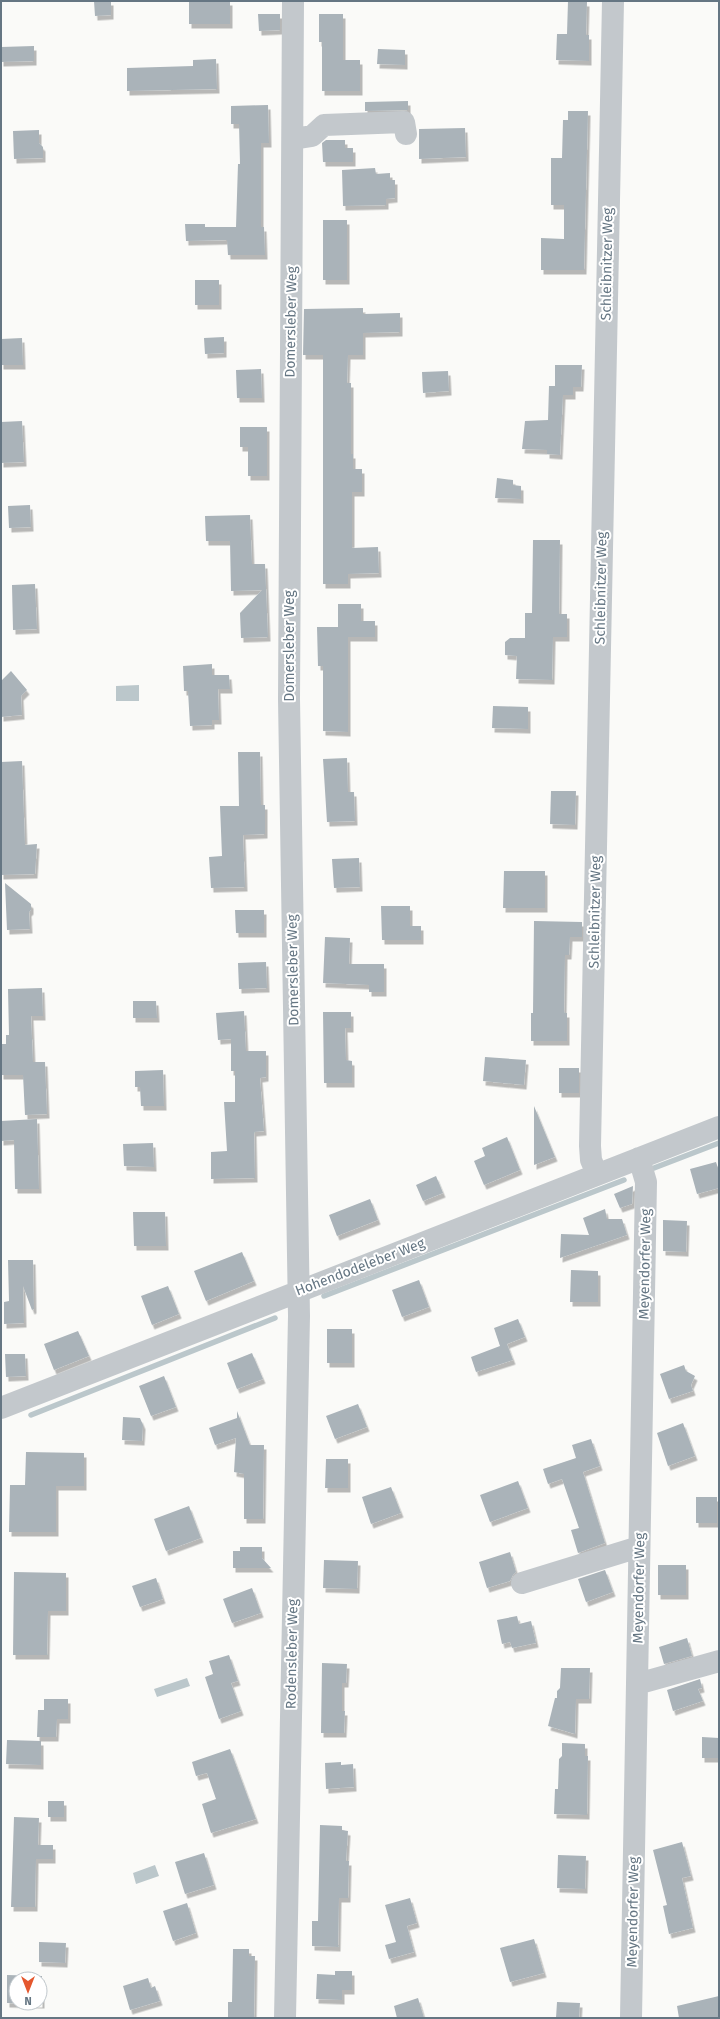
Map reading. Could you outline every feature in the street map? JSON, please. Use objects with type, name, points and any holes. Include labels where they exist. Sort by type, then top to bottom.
[{"type":"street","name":"Domersleber Weg","points":[[293,1],[289,699],[298,1291]]},
{"type":"street","name":"Schleibnitzer Weg","points":[[597,1174],[591,1160],[590,1146],[613,1]]},
{"type":"street","points":[[293,139],[312,136],[324,125],[331,124],[404,122],[406,134]]},
{"type":"street","name":"Hohendodeleber Weg","points":[[1,1408],[719,1127]]},
{"type":"street","name":"Meyendorfer Weg","points":[[631,2018],[646,1182],[639,1158]]},
{"type":"street","name":"Rodensleber Weg","points":[[285,2018],[298,1291]]},
{"type":"street","points":[[522,1582],[639,1547]]},
{"type":"street","points":[[637,1684],[719,1661]]},
{"type":"shaded area","points":[[139,685],[139,701],[116,701],[116,686]]},
{"type":"shaded area","points":[[187,1678],[190,1686],[157,1697],[154,1689]]},
{"type":"shaded area","points":[[155,1865],[159,1876],[136,1884],[133,1873]]},
{"type":"building","points":[[94,1],[111,1],[111,15],[95,16]]},
{"type":"building","points":[[189,1],[230,1],[230,24],[189,24]]},
{"type":"building","points":[[568,1],[587,2],[586,35],[589,35],[589,61],[556,60],[557,34],[567,34]]},
{"type":"building","points":[[258,14],[280,14],[280,30],[259,31]]},
{"type":"building","points":[[319,14],[343,14],[343,60],[360,60],[360,91],[322,91],[322,42],[319,42]]},
{"type":"building","points":[[34,46],[34,61],[1,62],[1,47]]},
{"type":"building","points":[[378,49],[405,50],[405,65],[377,64]]},
{"type":"building","points":[[216,59],[217,89],[127,91],[127,68],[193,66],[193,60]]},
{"type":"building","points":[[408,101],[408,110],[365,111],[365,102]]},
{"type":"building","points":[[268,105],[269,143],[261,143],[261,227],[264,227],[265,255],[228,255],[227,240],[186,241],[185,224],[205,224],[205,227],[236,227],[238,164],[240,164],[239,124],[231,124],[231,106]]},
{"type":"building","points":[[568,111],[588,111],[584,270],[541,270],[541,238],[564,239],[564,205],[551,205],[551,158],[562,158],[563,120],[568,120]]},
{"type":"building","points":[[465,128],[466,157],[419,159],[419,129]]},
{"type":"building","points":[[39,130],[39,143],[43,147],[43,158],[14,159],[13,131]]},
{"type":"building","points":[[326,140],[345,140],[345,148],[353,148],[353,162],[323,162],[322,143]]},
{"type":"building","points":[[375,168],[376,174],[390,173],[390,180],[395,180],[395,198],[386,199],[386,205],[343,206],[342,170]]},
{"type":"building","points":[[323,220],[347,220],[347,280],[323,280]]},
{"type":"building","points":[[195,280],[219,280],[219,305],[195,305]]},
{"type":"building","points":[[363,308],[363,314],[400,313],[400,332],[363,333],[363,355],[348,355],[347,383],[351,383],[351,454],[353,454],[353,469],[362,469],[362,492],[352,492],[352,548],[378,547],[379,573],[348,574],[348,584],[323,584],[323,355],[303,355],[304,309]]},
{"type":"building","points":[[224,337],[224,353],[205,354],[204,338]]},
{"type":"building","points":[[22,338],[23,365],[1,365],[1,339]]},
{"type":"building","points":[[555,365],[582,365],[581,387],[573,387],[573,395],[563,395],[560,455],[547,454],[547,450],[522,449],[525,421],[548,420],[549,386],[555,386]]},
{"type":"building","points":[[261,369],[262,398],[237,398],[236,370]]},
{"type":"building","points":[[448,371],[449,391],[423,393],[422,372]]},
{"type":"building","points":[[22,421],[24,462],[1,463],[1,422]]},
{"type":"building","points":[[240,427],[267,427],[267,476],[248,476],[248,447],[240,447]]},
{"type":"building","points":[[497,478],[513,480],[513,485],[521,486],[521,499],[495,498]]},
{"type":"building","points":[[30,505],[31,527],[9,528],[8,506]]},
{"type":"building","points":[[250,515],[252,564],[265,564],[268,637],[241,638],[240,613],[262,590],[231,591],[230,541],[206,541],[205,516]]},
{"type":"building","points":[[533,540],[560,540],[559,614],[567,614],[567,637],[553,637],[552,680],[516,679],[517,656],[505,655],[505,642],[510,638],[525,638],[525,613],[532,613]]},
{"type":"building","points":[[35,584],[37,629],[13,630],[12,585]]},
{"type":"building","points":[[338,604],[361,604],[361,621],[375,621],[375,637],[348,637],[348,732],[323,731],[323,666],[318,666],[317,627],[338,627]]},
{"type":"building","points":[[212,664],[212,675],[229,675],[230,689],[218,689],[219,720],[212,720],[212,725],[190,726],[188,691],[184,691],[183,666]]},
{"type":"building","points":[[11,671],[27,690],[21,696],[22,715],[1,717],[1,681]]},
{"type":"building","points":[[493,706],[528,707],[528,729],[492,728]]},
{"type":"building","points":[[238,752],[260,752],[261,805],[265,805],[265,834],[243,835],[245,887],[211,888],[209,857],[222,856],[220,806],[239,806]]},
{"type":"building","points":[[347,758],[348,792],[354,792],[355,821],[327,822],[323,759]]},
{"type":"building","points":[[22,761],[25,845],[37,844],[35,874],[1,875],[1,762]]},
{"type":"building","points":[[551,791],[576,791],[575,825],[550,824]]},
{"type":"building","points":[[359,858],[360,887],[334,888],[332,859]]},
{"type":"building","points":[[504,871],[545,871],[545,908],[503,908]]},
{"type":"building","points":[[5,883],[31,904],[31,910],[29,912],[30,929],[7,930]]},
{"type":"building","points":[[381,906],[410,906],[410,926],[421,926],[421,940],[382,940]]},
{"type":"building","points":[[235,910],[264,910],[264,933],[236,933]]},
{"type":"building","points":[[534,921],[582,922],[582,937],[570,937],[569,955],[565,955],[564,1013],[567,1013],[567,1041],[531,1041],[531,1013],[533,1013]]},
{"type":"building","points":[[325,937],[350,938],[349,964],[384,964],[384,992],[369,992],[369,985],[323,983]]},
{"type":"building","points":[[266,962],[267,988],[239,989],[238,963]]},
{"type":"building","points":[[42,988],[43,1016],[31,1016],[33,1062],[45,1062],[47,1114],[25,1115],[23,1075],[1,1075],[1,1044],[6,1044],[6,1035],[9,1035],[8,989]]},
{"type":"building","points":[[133,1001],[156,1001],[157,1018],[133,1018]]},
{"type":"building","points":[[244,1011],[246,1051],[266,1051],[266,1077],[260,1078],[264,1131],[254,1132],[255,1178],[211,1179],[211,1152],[227,1151],[224,1102],[235,1102],[235,1071],[231,1071],[231,1039],[218,1040],[216,1013]]},
{"type":"building","points":[[323,1012],[351,1012],[351,1028],[345,1028],[346,1060],[352,1061],[352,1083],[324,1083]]},
{"type":"building","points":[[485,1057],[526,1060],[524,1085],[483,1081]]},
{"type":"building","points":[[559,1068],[579,1068],[579,1093],[559,1093]]},
{"type":"building","points":[[163,1070],[164,1106],[141,1106],[140,1087],[135,1087],[135,1071]]},
{"type":"building","points":[[534,1106],[555,1157],[534,1165]]},
{"type":"building","points":[[37,1119],[39,1189],[15,1189],[14,1140],[1,1141],[1,1121]]},
{"type":"building","points":[[507,1137],[520,1170],[484,1185],[474,1161],[485,1156],[482,1148]]},
{"type":"building","points":[[153,1143],[154,1167],[124,1166],[123,1144]]},
{"type":"building","points":[[716,1162],[719,1171],[719,1188],[697,1194],[690,1169]]},
{"type":"building","points":[[436,1176],[443,1193],[423,1201],[416,1185]]},
{"type":"building","points":[[633,1186],[632,1204],[620,1208],[614,1194]]},
{"type":"building","points":[[370,1199],[378,1220],[337,1236],[329,1215]]},
{"type":"building","points":[[605,1209],[607,1219],[622,1219],[627,1235],[560,1258],[561,1234],[589,1235],[583,1218]]},
{"type":"building","points":[[133,1212],[165,1212],[166,1246],[134,1246]]},
{"type":"building","points":[[663,1220],[687,1221],[686,1252],[663,1251]]},
{"type":"building","points":[[242,1252],[254,1281],[206,1301],[194,1271]]},
{"type":"building","points":[[8,1260],[33,1260],[34,1309],[32,1310],[23,1286],[24,1323],[4,1324],[4,1302],[9,1301]]},
{"type":"building","points":[[571,1270],[598,1271],[598,1302],[570,1302]]},
{"type":"building","points":[[419,1280],[429,1307],[402,1317],[392,1290]]},
{"type":"building","points":[[168,1286],[179,1314],[152,1325],[141,1296]]},
{"type":"building","points":[[518,1319],[525,1337],[507,1344],[513,1360],[476,1372],[471,1357],[500,1346],[494,1328]]},
{"type":"building","points":[[327,1329],[352,1329],[352,1363],[327,1363]]},
{"type":"building","points":[[78,1331],[89,1356],[54,1370],[44,1344]]},
{"type":"building","points":[[252,1353],[263,1379],[237,1389],[227,1363]]},
{"type":"building","points":[[5,1354],[25,1354],[26,1376],[6,1377]]},
{"type":"building","points":[[684,1365],[686,1371],[695,1376],[691,1385],[693,1391],[669,1399],[660,1374]]},
{"type":"building","points":[[164,1376],[176,1407],[151,1416],[139,1386]]},
{"type":"building","points":[[358,1404],[367,1427],[335,1439],[326,1416]]},
{"type":"building","points":[[237,1411],[250,1445],[264,1445],[263,1519],[244,1519],[244,1474],[234,1472],[236,1438],[215,1445],[209,1428],[237,1418]]},
{"type":"building","points":[[123,1417],[140,1418],[143,1425],[142,1441],[122,1440]]},
{"type":"building","points":[[683,1423],[695,1456],[668,1466],[657,1433]]},
{"type":"building","points":[[591,1439],[600,1466],[583,1472],[605,1543],[578,1553],[571,1530],[579,1528],[562,1479],[548,1484],[543,1469],[576,1458],[572,1445]]},
{"type":"building","points":[[26,1452],[84,1453],[84,1486],[56,1486],[56,1532],[9,1532],[10,1485],[25,1485]]},
{"type":"building","points":[[326,1459],[348,1459],[348,1488],[325,1488]]},
{"type":"building","points":[[518,1481],[528,1508],[490,1522],[480,1495]]},
{"type":"building","points":[[391,1487],[401,1513],[371,1524],[362,1497]]},
{"type":"building","points":[[696,1497],[717,1497],[717,1523],[696,1523]]},
{"type":"building","points":[[189,1506],[201,1538],[166,1551],[154,1519]]},
{"type":"building","points":[[240,1547],[262,1547],[262,1558],[271,1568],[233,1568],[233,1551],[240,1551]]},
{"type":"building","points":[[510,1552],[516,1572],[510,1581],[487,1588],[479,1562]]},
{"type":"building","points":[[324,1560],[358,1561],[357,1589],[323,1588]]},
{"type":"building","points":[[658,1565],[686,1565],[686,1595],[658,1595]]},
{"type":"building","points":[[605,1570],[613,1592],[586,1602],[578,1579]]},
{"type":"building","points":[[14,1572],[66,1573],[66,1611],[48,1611],[47,1655],[13,1655]]},
{"type":"building","points":[[156,1578],[163,1599],[140,1607],[132,1586]]},
{"type":"building","points":[[252,1588],[261,1613],[232,1623],[223,1599]]},
{"type":"building","points":[[517,1616],[519,1624],[531,1621],[536,1643],[512,1648],[510,1642],[502,1644],[497,1620]]},
{"type":"building","points":[[687,1638],[692,1656],[664,1664],[659,1647]]},
{"type":"building","points":[[229,1655],[238,1681],[231,1683],[241,1711],[219,1719],[205,1677],[213,1674],[209,1661]]},
{"type":"building","points":[[322,1663],[347,1664],[346,1683],[342,1683],[342,1711],[345,1711],[344,1733],[321,1733]]},
{"type":"building","points":[[561,1668],[590,1668],[589,1699],[576,1699],[575,1734],[548,1726],[555,1698],[557,1698],[557,1691],[560,1688]]},
{"type":"building","points":[[700,1679],[702,1688],[698,1689],[703,1701],[673,1711],[667,1690]]},
{"type":"building","points":[[44,1699],[68,1699],[68,1719],[57,1719],[56,1737],[37,1737],[38,1710],[44,1710]]},
{"type":"building","points":[[702,1737],[719,1738],[719,1758],[702,1758]]},
{"type":"building","points":[[7,1740],[41,1741],[41,1765],[6,1764]]},
{"type":"building","points":[[562,1743],[585,1744],[585,1756],[588,1756],[587,1815],[554,1814],[555,1789],[558,1789],[559,1759],[562,1756]]},
{"type":"building","points":[[230,1749],[256,1819],[211,1833],[202,1804],[216,1799],[207,1773],[196,1776],[192,1762]]},
{"type":"building","points":[[341,1762],[341,1765],[353,1764],[354,1787],[326,1789],[325,1763]]},
{"type":"building","points":[[48,1801],[64,1801],[64,1817],[48,1817]]},
{"type":"building","points":[[14,1817],[39,1818],[38,1845],[53,1845],[53,1859],[36,1859],[35,1907],[11,1907]]},
{"type":"building","points":[[320,1825],[342,1826],[342,1830],[348,1831],[346,1861],[349,1861],[348,1898],[339,1898],[338,1947],[312,1946],[312,1921],[318,1921]]},
{"type":"building","points":[[682,1842],[691,1876],[682,1878],[693,1928],[669,1934],[663,1906],[667,1905],[653,1850]]},
{"type":"building","points":[[204,1853],[214,1885],[185,1894],[175,1862]]},
{"type":"building","points":[[558,1855],[586,1856],[585,1889],[557,1888]]},
{"type":"building","points":[[410,1898],[417,1923],[407,1926],[414,1952],[389,1959],[385,1945],[396,1942],[385,1905]]},
{"type":"building","points":[[187,1903],[196,1933],[173,1941],[163,1911]]},
{"type":"building","points":[[534,1939],[544,1973],[510,1982],[500,1948]]},
{"type":"building","points":[[39,1942],[66,1943],[65,1963],[39,1962]]},
{"type":"building","points":[[233,1949],[249,1949],[249,1956],[255,1956],[254,2018],[228,2018],[228,2002],[232,2002]]},
{"type":"building","points":[[335,1971],[352,1971],[352,1990],[342,1990],[342,2000],[316,1999],[317,1974],[335,1975]]},
{"type":"building","points":[[7,1975],[8,1975],[7,2003]]},
{"type":"building","points":[[148,1978],[151,1988],[155,1986],[160,2001],[130,2010],[123,1986]]},
{"type":"building","points":[[719,1996],[719,2018],[679,2018],[677,2006]]},
{"type":"building","points":[[418,1998],[424,2018],[397,2018],[394,2006]]},
{"type":"building","points":[[557,2002],[580,2003],[579,2018],[556,2018]]},
{"type":"waterway","points":[[654,1168],[719,1143]]},
{"type":"waterway","points":[[324,1296],[624,1180]]},
{"type":"waterway","points":[[31,1415],[275,1318]]}]
